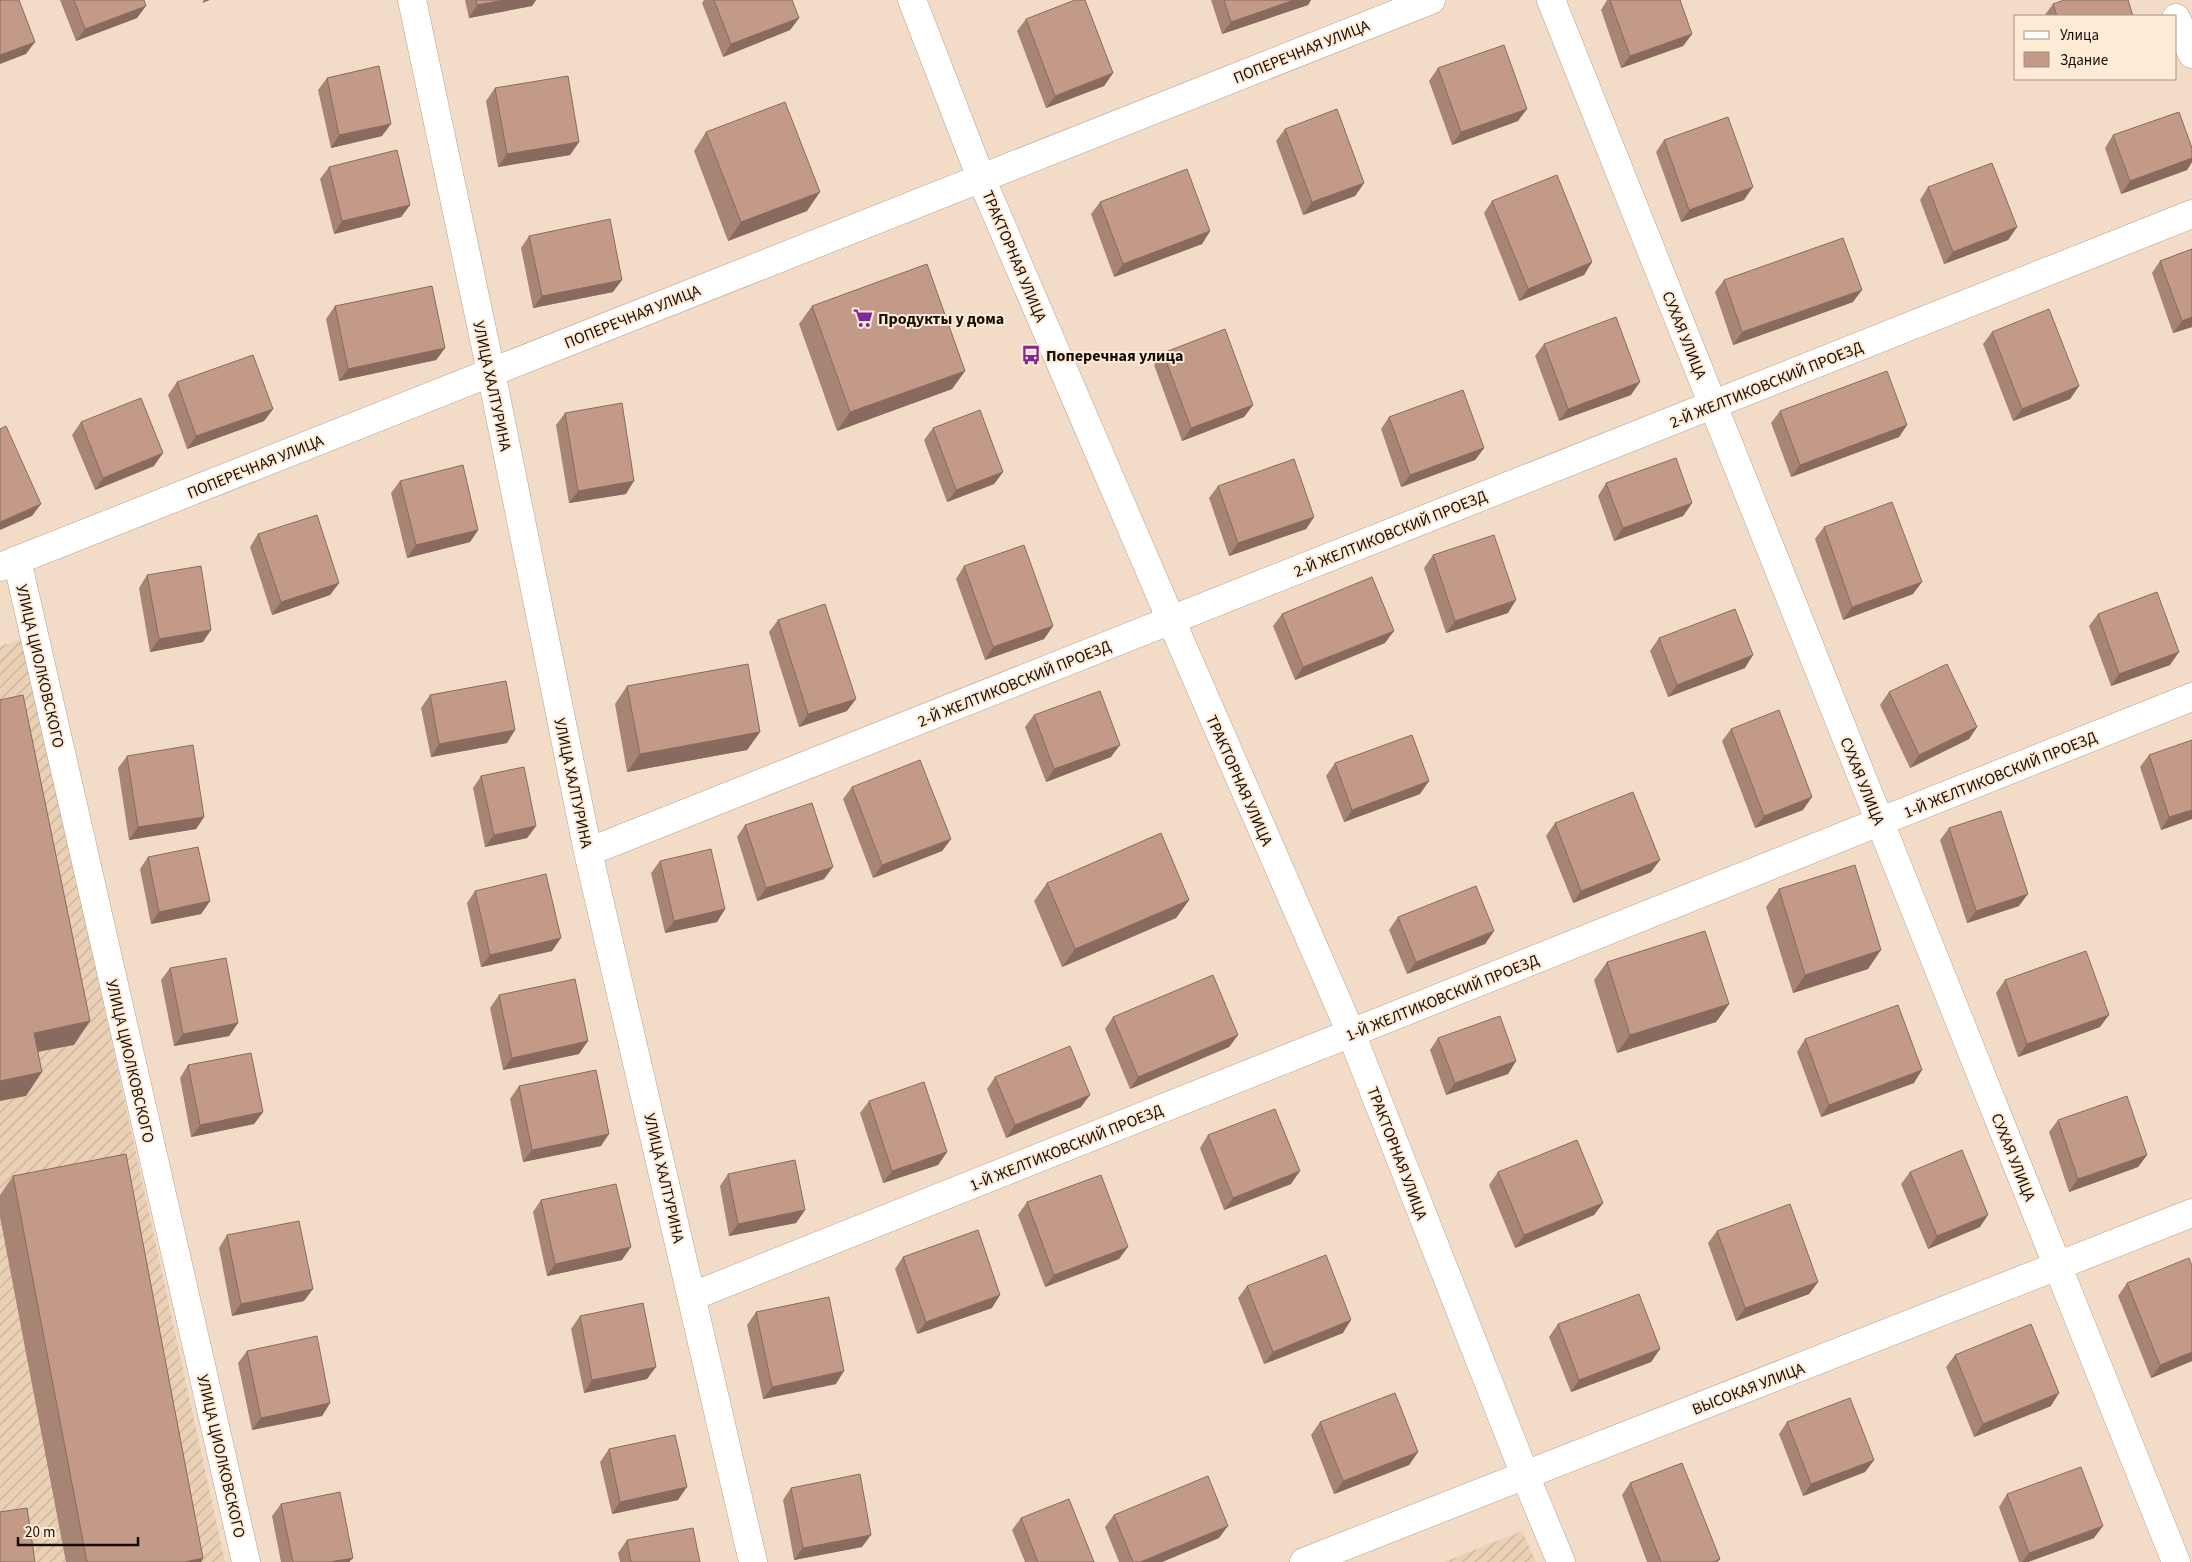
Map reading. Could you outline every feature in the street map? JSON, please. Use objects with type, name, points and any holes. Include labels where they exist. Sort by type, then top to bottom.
[{"type":"street","name":"УЛИЦА ХАЛТУРИНА","points":[[412,0],[588,852],[693,1296],[753,1562]]},
{"type":"street","name":"ТРАКТОРНАЯ УЛИЦА","points":[[912,0],[981,178],[1351,1034],[1561,1562]]},
{"type":"street","name":"ПОПЕРЕЧНАЯ УЛИЦА","points":[[8,563],[1430,0]]},
{"type":"street","name":"СУХАЯ УЛИЦА","points":[[1551,0],[2176,1562]]},
{"type":"street","points":[[2168,0],[2174,15]]},
{"type":"street","points":[[2177,21],[2192,54]]},
{"type":"street","name":"2-Й ЖЕЛТИКОВСКИЙ ПРОЕЗД","points":[[588,852],[2192,214]]},
{"type":"street","name":"УЛИЦА ЦИОЛКОВСКОГО","points":[[8,563],[246,1562]]},
{"type":"street","name":"1-Й ЖЕЛТИКОВСКИЙ ПРОЕЗД","points":[[693,1296],[2192,697]]},
{"type":"street","name":"ВЫСОКАЯ УЛИЦА","points":[[1304,1562],[2192,1213]]},
{"type":"shaded area","points":[[24,639],[225,1562],[0,1562],[0,646]]},
{"type":"shaded area","points":[[1522,1531],[1536,1562],[1444,1562]]},
{"type":"building","points":[[0,0],[19,0],[35,42],[0,55]]},
{"type":"building","points":[[74,0],[144,0],[146,6],[85,29]]},
{"type":"building","points":[[476,0],[505,0],[477,5]]},
{"type":"building","points":[[714,0],[792,0],[799,18],[731,44]]},
{"type":"building","points":[[1075,0],[1085,0],[1113,73],[1055,96],[1026,19]]},
{"type":"building","points":[[1224,0],[1294,0],[1231,22]]},
{"type":"building","points":[[1610,0],[1680,0],[1692,34],[1630,56]]},
{"type":"building","points":[[2064,0],[2128,0],[2133,15],[2057,15],[2053,4]]},
{"type":"building","points":[[1504,45],[1527,109],[1461,132],[1438,68]]},
{"type":"building","points":[[379,66],[391,124],[339,135],[327,78]]},
{"type":"building","points":[[568,76],[579,142],[507,154],[495,88]]},
{"type":"building","points":[[785,102],[820,192],[741,222],[706,132]]},
{"type":"building","points":[[1337,109],[1364,183],[1312,202],[1285,129]]},
{"type":"building","points":[[2179,112],[2192,148],[2192,158],[2130,181],[2113,135]]},
{"type":"building","points":[[1728,117],[1753,187],[1689,210],[1664,140]]},
{"type":"building","points":[[397,150],[410,205],[342,221],[329,167]]},
{"type":"building","points":[[1992,163],[2017,227],[1953,252],[1928,187]]},
{"type":"building","points":[[1187,169],[1210,231],[1123,264],[1100,202]]},
{"type":"building","points":[[1557,175],[1592,262],[1528,289],[1492,201]]},
{"type":"building","points":[[610,219],[622,280],[542,296],[529,236]]},
{"type":"building","points":[[1843,238],[1862,290],[1742,332],[1724,280]]},
{"type":"building","points":[[2192,249],[2192,317],[2182,321],[2160,261]]},
{"type":"building","points":[[927,264],[965,371],[850,412],[812,306]]},
{"type":"building","points":[[432,286],[445,348],[348,369],[335,306]]},
{"type":"building","points":[[2049,309],[2079,386],[2022,409],[1992,332]]},
{"type":"building","points":[[1616,317],[1640,382],[1568,409],[1544,344]]},
{"type":"building","points":[[1225,329],[1253,405],[1191,428],[1163,353]]},
{"type":"building","points":[[253,355],[273,409],[196,436],[177,382]]},
{"type":"building","points":[[1887,371],[1907,425],[1800,465],[1780,411]]},
{"type":"building","points":[[1463,390],[1484,448],[1410,475],[1389,417]]},
{"type":"building","points":[[141,398],[163,453],[103,478],[81,422]]},
{"type":"building","points":[[622,403],[634,481],[578,491],[565,413]]},
{"type":"building","points":[[980,410],[1003,472],[956,490],[933,428]]},
{"type":"building","points":[[6,426],[41,504],[0,522],[0,429]]},
{"type":"building","points":[[1676,458],[1692,503],[1623,528],[1606,483]]},
{"type":"building","points":[[1294,459],[1314,517],[1238,543],[1218,486]]},
{"type":"building","points":[[463,465],[478,530],[416,545],[400,481]]},
{"type":"building","points":[[1892,502],[1922,582],[1852,607],[1824,527]]},
{"type":"building","points":[[317,515],[339,583],[281,602],[258,534]]},
{"type":"building","points":[[1494,535],[1516,600],[1455,621],[1433,555]]},
{"type":"building","points":[[1024,545],[1053,626],[993,647],[964,566]]},
{"type":"building","points":[[201,566],[211,630],[159,639],[147,575]]},
{"type":"building","points":[[1372,577],[1394,631],[1303,667],[1282,614]]},
{"type":"building","points":[[2157,592],[2179,652],[2119,674],[2098,614]]},
{"type":"building","points":[[825,604],[856,699],[808,714],[778,620]]},
{"type":"building","points":[[1735,609],[1753,655],[1677,685],[1659,638]]},
{"type":"building","points":[[748,664],[760,732],[640,754],[627,686]]},
{"type":"building","points":[[1947,664],[1977,727],[1919,755],[1889,692]]},
{"type":"building","points":[[506,681],[515,730],[439,744],[430,695]]},
{"type":"building","points":[[1100,691],[1120,745],[1054,769],[1034,715]]},
{"type":"building","points":[[23,695],[90,1021],[34,1033],[42,1072],[0,1081],[0,700]]},
{"type":"building","points":[[1779,710],[1812,797],[1764,816],[1731,729]]},
{"type":"building","points":[[1412,735],[1429,781],[1352,810],[1335,763]]},
{"type":"building","points":[[2192,740],[2192,810],[2169,817],[2149,755]]},
{"type":"building","points":[[193,745],[204,817],[138,827],[127,756]]},
{"type":"building","points":[[920,760],[951,839],[882,865],[852,787]]},
{"type":"building","points":[[524,767],[536,826],[494,835],[481,776]]},
{"type":"building","points":[[1633,792],[1660,860],[1581,891],[1555,823]]},
{"type":"building","points":[[812,803],[833,867],[766,888],[745,825]]},
{"type":"building","points":[[2001,811],[2028,894],[1976,911],[1949,828]]},
{"type":"building","points":[[1161,833],[1189,900],[1075,949],[1047,883]]},
{"type":"building","points":[[198,847],[210,901],[159,912],[148,857]]},
{"type":"building","points":[[711,849],[725,909],[674,921],[660,861]]},
{"type":"building","points":[[1855,865],[1881,950],[1805,975],[1779,889]]},
{"type":"building","points":[[546,874],[561,938],[490,955],[475,891]]},
{"type":"building","points":[[1476,886],[1494,931],[1416,962],[1398,917]]},
{"type":"building","points":[[1705,931],[1729,1004],[1630,1035],[1607,962]]},
{"type":"building","points":[[2086,951],[2109,1015],[2027,1044],[2005,980]]},
{"type":"building","points":[[226,958],[238,1023],[183,1034],[170,968]]},
{"type":"building","points":[[1213,975],[1238,1035],[1138,1077],[1113,1017]]},
{"type":"building","points":[[575,979],[588,1041],[512,1058],[499,995]]},
{"type":"building","points":[[1898,1005],[1922,1070],[1829,1105],[1805,1039]]},
{"type":"building","points":[[1500,1016],[1516,1061],[1455,1083],[1438,1038]]},
{"type":"building","points":[[1070,1046],[1090,1095],[1015,1125],[995,1077]]},
{"type":"building","points":[[251,1053],[263,1112],[200,1125],[188,1065]]},
{"type":"building","points":[[596,1070],[609,1134],[532,1150],[519,1086]]},
{"type":"building","points":[[924,1082],[947,1152],[892,1171],[869,1101]]},
{"type":"building","points":[[2127,1096],[2147,1155],[2078,1179],[2058,1120]]},
{"type":"building","points":[[1275,1109],[1300,1171],[1233,1198],[1208,1135]]},
{"type":"building","points":[[1577,1140],[1603,1203],[1524,1235],[1498,1172]]},
{"type":"building","points":[[1962,1150],[1988,1215],[1937,1236],[1910,1172]]},
{"type":"building","points":[[126,1154],[203,1558],[185,1562],[87,1562],[13,1176]]},
{"type":"building","points":[[795,1160],[805,1210],[738,1224],[728,1174]]},
{"type":"building","points":[[1101,1175],[1128,1247],[1054,1275],[1027,1202]]},
{"type":"building","points":[[616,1184],[631,1247],[555,1264],[541,1200]]},
{"type":"building","points":[[1790,1204],[1818,1282],[1745,1308],[1717,1231]]},
{"type":"building","points":[[299,1221],[313,1289],[241,1304],[227,1235]]},
{"type":"building","points":[[978,1230],[1000,1295],[926,1322],[903,1257]]},
{"type":"building","points":[[1326,1255],[1351,1320],[1273,1352],[1247,1286]]},
{"type":"building","points":[[2189,1258],[2192,1266],[2192,1352],[2160,1365],[2127,1283]]},
{"type":"building","points":[[1639,1294],[1660,1349],[1579,1380],[1558,1324]]},
{"type":"building","points":[[829,1297],[844,1371],[772,1387],[756,1312]]},
{"type":"building","points":[[643,1303],[656,1367],[592,1380],[580,1316]]},
{"type":"building","points":[[2031,1324],[2059,1393],[1983,1424],[1955,1355]]},
{"type":"building","points":[[317,1336],[330,1403],[261,1418],[247,1351]]},
{"type":"building","points":[[1395,1393],[1418,1452],[1343,1481],[1320,1422]]},
{"type":"building","points":[[1850,1398],[1874,1460],[1811,1484],[1787,1422]]},
{"type":"building","points":[[675,1435],[687,1487],[620,1502],[609,1449]]},
{"type":"building","points":[[1682,1463],[1720,1559],[1713,1562],[1661,1562],[1630,1483]]},
{"type":"building","points":[[2081,1467],[2103,1526],[2029,1553],[2007,1494]]},
{"type":"building","points":[[860,1474],[871,1535],[803,1548],[791,1488]]},
{"type":"building","points":[[1208,1476],[1228,1526],[1140,1562],[1133,1562],[1114,1515]]},
{"type":"building","points":[[340,1492],[353,1558],[330,1562],[293,1562],[281,1504]]},
{"type":"building","points":[[1069,1499],[1094,1562],[1038,1562],[1021,1518]]},
{"type":"building","points":[[27,1508],[35,1562],[0,1562],[0,1512]]},
{"type":"building","points":[[693,1528],[700,1562],[631,1562],[627,1540]]},
{"type":"place","name":"Продукты у дома","points":[[863,318]]},
{"type":"place","name":"Поперечная улица","points":[[1031,355]]}]
